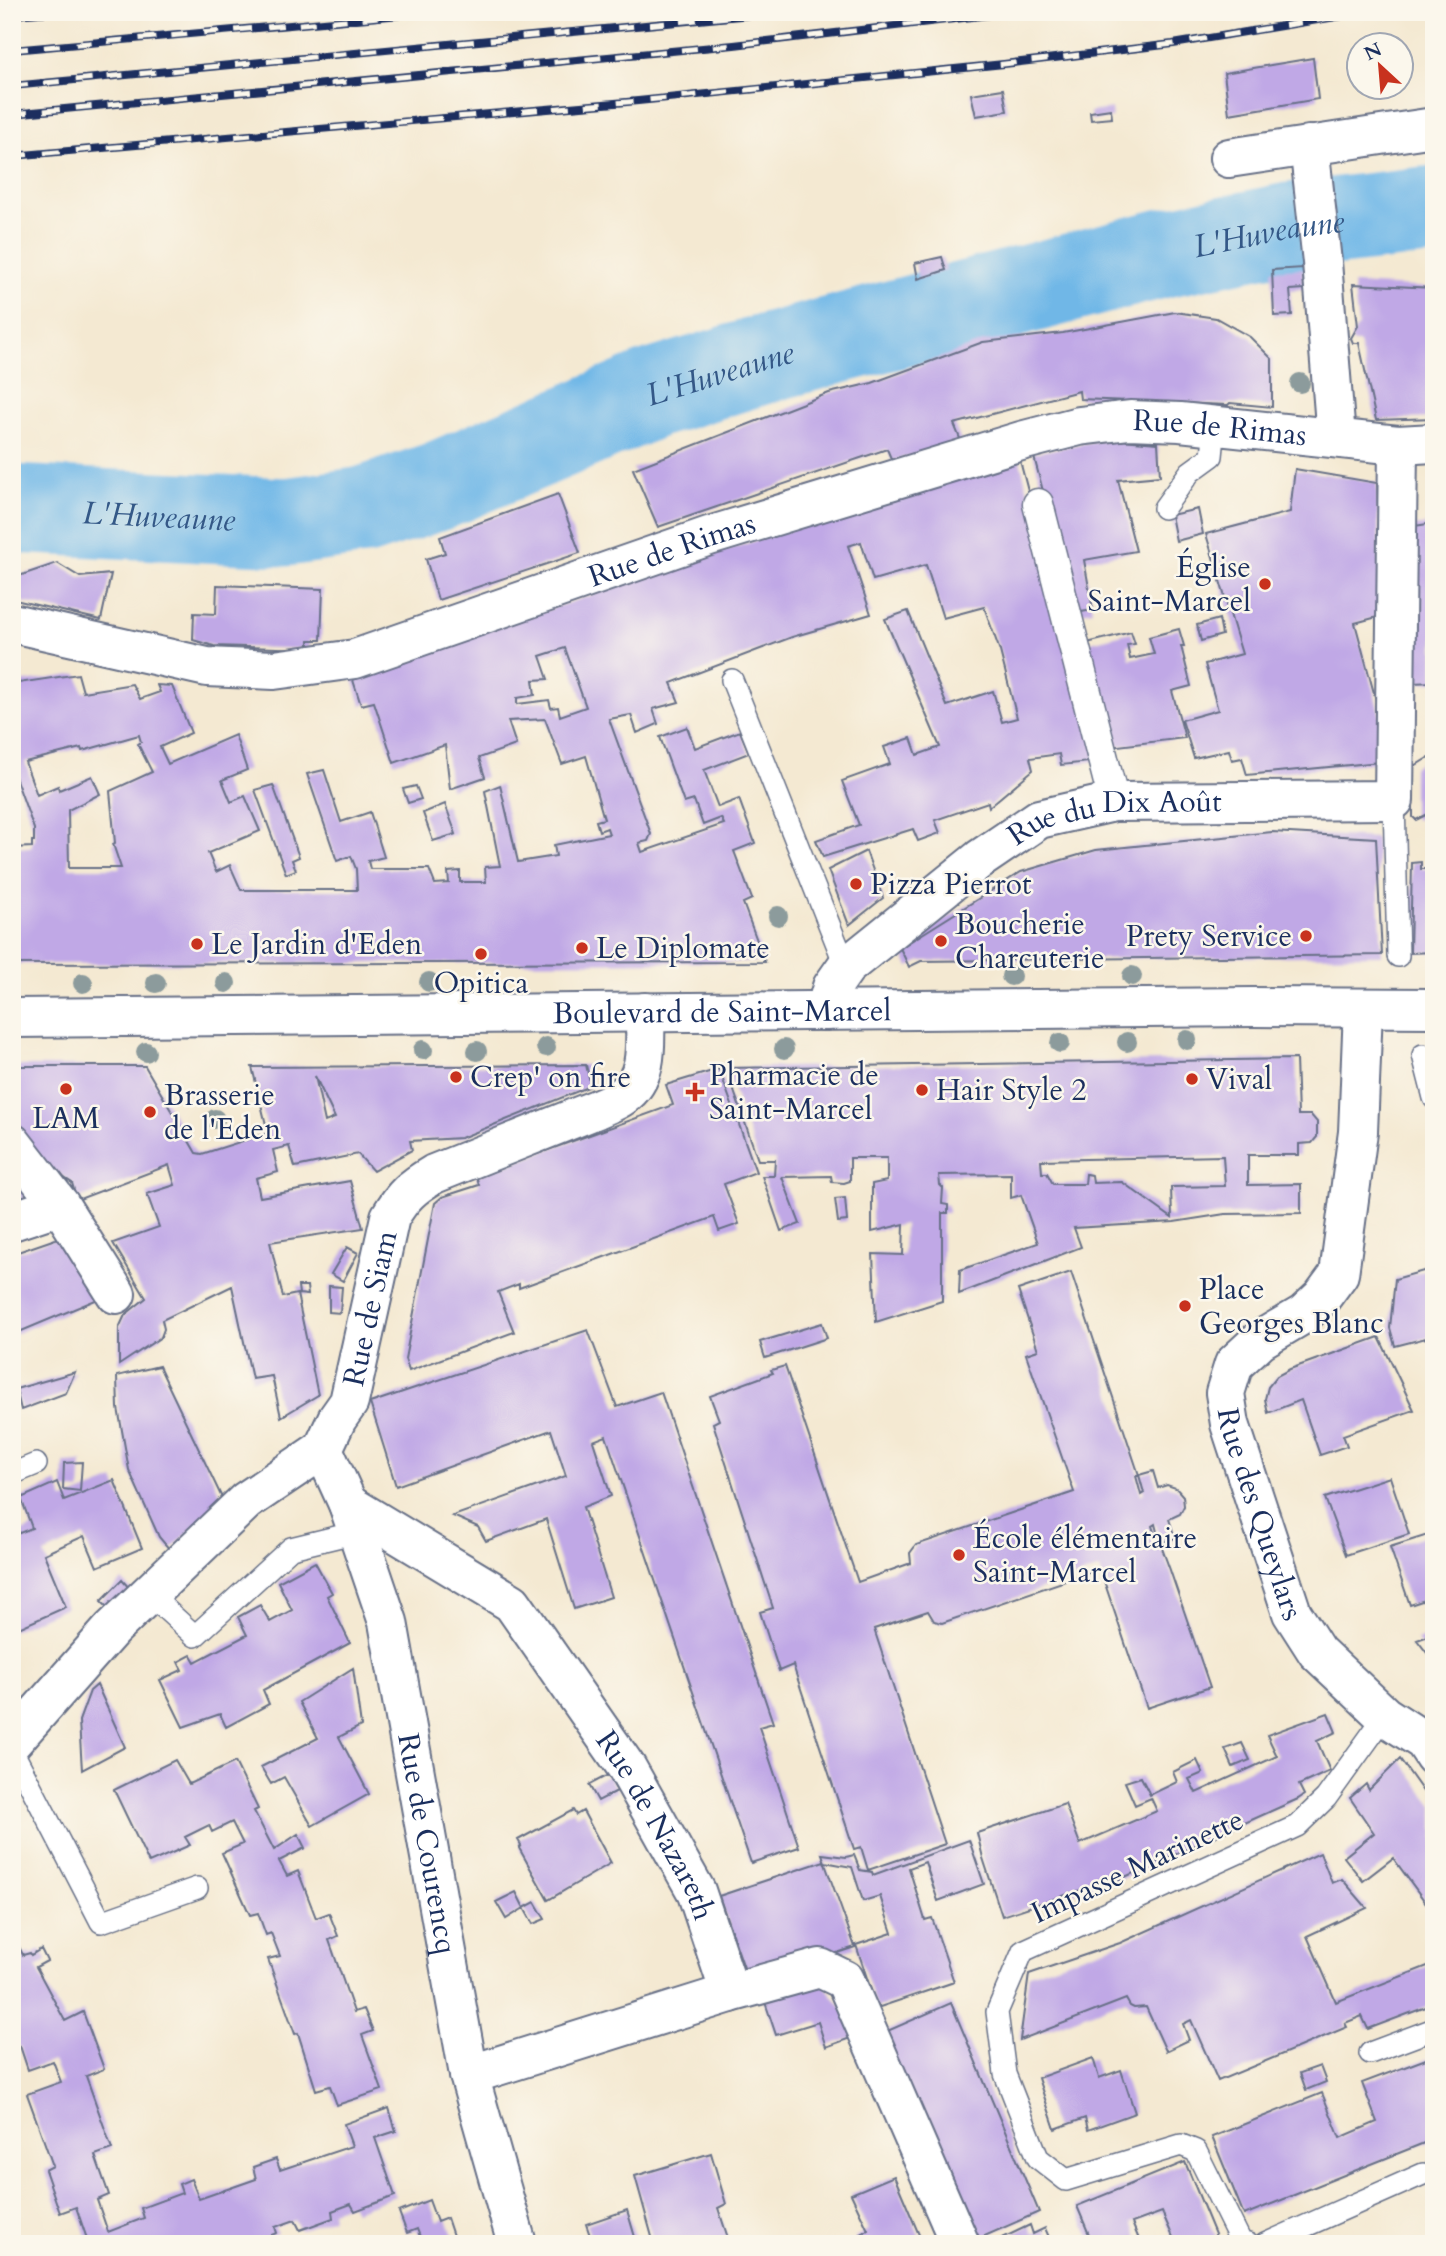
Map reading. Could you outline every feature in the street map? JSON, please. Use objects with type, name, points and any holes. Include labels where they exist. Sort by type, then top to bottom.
[{"type":"street","points":[[1229,158],[1310,159],[1434,127]]},
{"type":"street","points":[[1310,159],[1322,262],[1336,438]]},
{"type":"street","name":"Rue de Rimas","points":[[12,623],[207,667],[274,670],[355,659],[709,536],[1021,441],[1079,426],[1130,420],[1215,425],[1416,444]]},
{"type":"street","points":[[1394,800],[1416,444]]},
{"type":"street","points":[[1038,504],[1114,802]]},
{"type":"street","name":"Rue du Dix Août","points":[[825,1010],[832,987],[846,967],[980,859],[1039,819],[1114,802],[1394,800]]},
{"type":"street","name":"Rue des Queylars","points":[[1363,1009],[1358,1132],[1339,1274],[1322,1297],[1304,1314],[1260,1340],[1234,1364],[1225,1394],[1230,1424],[1292,1612],[1317,1652],[1385,1716],[1424,1741],[1434,1756]]},
{"type":"street","name":"Boulevard de Saint-Marcel","points":[[12,1018],[825,1010],[1434,1009]]},
{"type":"street","name":"Rue de Siam","points":[[323,1449],[337,1419],[349,1402],[390,1217],[402,1197],[434,1174],[623,1096],[636,1083],[644,1065],[645,1012]]},
{"type":"street","points":[[12,1143],[60,1205],[116,1294]]},
{"type":"street","points":[[12,1221],[60,1205]]},
{"type":"street","points":[[12,1741],[112,1629],[246,1501],[323,1449]]},
{"type":"street","name":"Rue de Courencq","points":[[323,1449],[353,1518],[388,1622],[470,2075],[517,2244]]},
{"type":"street","name":"Rue de Nazareth","points":[[353,1518],[512,1604],[627,1768],[696,1891],[730,1993]]},
{"type":"street","points":[[470,2075],[730,1993],[820,1968],[845,1980],[960,2244]]},
{"type":"lane","points":[[1164,508],[1189,472],[1212,456],[1215,425]]},
{"type":"lane","points":[[732,680],[846,967]]},
{"type":"lane","points":[[1394,800],[1398,956]]},
{"type":"lane","points":[[1423,1055],[1434,1098]]},
{"type":"lane","points":[[12,1474],[36,1464]]},
{"type":"lane","points":[[149,1594],[195,1636],[291,1548],[353,1518]]},
{"type":"lane","name":"Impasse Marinette","points":[[1248,2244],[1241,2242],[1196,2151],[1181,2145],[1066,2180],[1038,2158],[1005,2074],[997,2012],[1023,1951],[1297,1826],[1326,1798],[1385,1716]]},
{"type":"lane","points":[[12,1750],[102,1922],[197,1888]]},
{"type":"lane","points":[[1370,2053],[1434,2029]]},
{"type":"lane","points":[[1265,2244],[1423,2174]]},
{"type":"building","points":[[1313,58],[1318,99],[1229,114],[1224,73]]},
{"type":"building","points":[[1003,89],[1007,111],[976,116],[971,94]]},
{"type":"building","points":[[1111,109],[1112,118],[1091,120],[1090,112]]},
{"type":"building","points":[[942,257],[946,270],[918,279],[915,263]]},
{"type":"building","points":[[1303,268],[1304,289],[1290,290],[1292,315],[1274,316],[1272,270]]},
{"type":"building","points":[[1353,284],[1434,288],[1434,418],[1376,420],[1359,343],[1353,343],[1351,338],[1358,326]]},
{"type":"building","points":[[1175,312],[1216,318],[1250,337],[1272,359],[1272,407],[1230,403],[1080,399],[1079,391],[954,424],[961,441],[892,461],[887,449],[658,527],[633,469],[829,393],[872,383],[983,342],[1063,333]]},
{"type":"building","points":[[1108,439],[1158,443],[1160,476],[1118,480],[1136,551],[1084,560],[1093,610],[1075,613],[1033,453]]},
{"type":"building","points":[[1019,457],[1099,761],[1061,765],[1059,754],[1030,758],[1033,770],[989,807],[988,802],[935,820],[940,833],[918,841],[913,829],[823,857],[816,840],[859,825],[842,781],[890,764],[884,747],[911,738],[917,755],[940,747],[885,619],[908,611],[947,706],[993,691],[1002,722],[1017,718],[1000,651],[984,607],[943,618],[926,565],[873,580],[861,542],[848,546],[871,614],[792,637],[671,683],[679,702],[653,709],[658,724],[637,733],[631,715],[609,719],[651,834],[648,841],[639,843],[642,852],[724,824],[721,818],[703,825],[694,800],[684,803],[660,737],[687,727],[695,748],[740,731],[749,753],[704,770],[718,807],[739,799],[755,843],[734,851],[752,899],[743,903],[765,962],[12,964],[12,848],[32,847],[34,829],[15,777],[12,778],[12,667],[19,683],[78,674],[83,692],[132,684],[140,699],[160,692],[157,685],[172,686],[191,733],[160,747],[168,764],[235,735],[247,770],[222,780],[231,802],[245,796],[260,831],[208,853],[216,872],[230,865],[241,890],[357,890],[356,869],[351,856],[337,861],[307,774],[324,770],[341,822],[370,812],[384,857],[368,861],[370,869],[429,869],[435,884],[449,883],[448,872],[460,871],[460,882],[486,882],[485,867],[500,866],[485,791],[500,785],[518,862],[556,856],[554,845],[609,834],[607,828],[599,831],[596,821],[604,819],[586,756],[562,764],[545,719],[508,721],[516,745],[479,758],[485,777],[450,789],[445,745],[394,763],[374,702],[361,705],[353,680],[435,648],[717,553]],"holes":[[[565,648],[586,707],[560,716],[558,707],[551,708],[549,700],[517,704],[517,698],[535,695],[533,680],[548,679],[540,656]],[[139,735],[141,742],[138,744],[152,772],[110,791],[113,844],[121,868],[69,868],[68,810],[100,794],[92,776],[59,790],[58,786],[37,795],[25,762],[81,748],[82,751]]]},
{"type":"building","points":[[1295,469],[1377,483],[1381,616],[1355,623],[1381,719],[1380,762],[1247,775],[1242,758],[1232,760],[1229,750],[1194,758],[1182,720],[1218,710],[1205,664],[1242,654],[1206,534],[1290,512]]},
{"type":"building","points":[[558,494],[580,553],[438,600],[426,559],[445,553],[440,537]]},
{"type":"building","points":[[1198,509],[1203,534],[1176,541],[1171,515]]},
{"type":"building","points":[[1434,523],[1434,682],[1412,683],[1408,527]]},
{"type":"building","points":[[57,563],[80,577],[111,574],[101,620],[15,600],[16,577]]},
{"type":"building","points":[[217,585],[323,589],[321,640],[309,640],[309,649],[214,646],[193,640],[194,613],[216,614]]},
{"type":"building","points":[[1219,619],[1222,635],[1201,641],[1197,625]]},
{"type":"building","points":[[1179,629],[1191,686],[1172,691],[1185,738],[1110,747],[1083,644],[1131,632],[1135,644],[1127,645],[1130,659],[1154,654],[1149,637]]},
{"type":"building","points":[[1434,754],[1434,811],[1416,820],[1413,817],[1413,767]]},
{"type":"building","points":[[273,785],[299,857],[292,860],[296,870],[286,874],[255,790]]},
{"type":"building","points":[[416,786],[421,799],[408,803],[403,789]]},
{"type":"building","points":[[445,804],[456,834],[433,841],[423,813]]},
{"type":"building","points":[[1272,832],[1376,838],[1382,955],[921,961],[909,967],[900,948],[1021,872],[1096,850]]},
{"type":"building","name":"Pizza Pierrot","points":[[866,851],[883,898],[849,925],[828,870]]},
{"type":"building","points":[[1421,862],[1421,869],[1434,869],[1434,952],[1410,953],[1412,863]]},
{"type":"building","points":[[1296,1059],[1298,1115],[1311,1115],[1317,1122],[1317,1137],[1312,1143],[1299,1144],[1299,1155],[1248,1155],[1248,1185],[1301,1184],[1301,1213],[1225,1214],[1174,1222],[1074,1228],[1081,1247],[959,1294],[960,1270],[1038,1243],[1021,1195],[1011,1198],[1011,1174],[939,1175],[943,1188],[942,1204],[948,1205],[948,1213],[942,1213],[942,1301],[876,1322],[873,1254],[903,1255],[904,1224],[872,1232],[872,1184],[887,1181],[887,1158],[850,1158],[850,1181],[844,1183],[832,1182],[831,1176],[782,1177],[800,1224],[781,1231],[762,1176],[774,1176],[775,1160],[758,1160],[726,1068]],"holes":[[[1223,1156],[1225,1186],[1171,1187],[1172,1218],[1122,1182],[1093,1183],[1092,1175],[1086,1174],[1085,1184],[1053,1184],[1047,1173],[1042,1173],[1041,1160]]]},
{"type":"building","points":[[586,1065],[591,1086],[461,1138],[410,1141],[412,1150],[373,1171],[358,1154],[295,1167],[289,1146],[273,1150],[278,1172],[256,1178],[260,1197],[350,1181],[363,1228],[270,1242],[283,1297],[297,1294],[318,1395],[281,1417],[272,1376],[252,1379],[232,1286],[162,1320],[164,1329],[161,1337],[119,1365],[119,1328],[125,1315],[146,1298],[113,1243],[159,1227],[147,1194],[175,1185],[169,1165],[77,1200],[72,1183],[49,1168],[12,1123],[12,1066],[145,1066],[196,1153],[202,1154],[268,1133],[252,1067]],"holes":[[[315,1076],[335,1118],[325,1122]]]},
{"type":"building","points":[[719,1069],[756,1172],[724,1184],[739,1224],[719,1231],[714,1217],[519,1288],[519,1284],[498,1292],[514,1332],[409,1371],[405,1359],[435,1203],[442,1197],[479,1185],[476,1176],[673,1105],[666,1085]]},
{"type":"building","points":[[12,1165],[31,1187],[29,1197],[12,1203]]},
{"type":"building","points":[[845,1198],[847,1221],[838,1222],[835,1199]]},
{"type":"building","points":[[67,1235],[98,1299],[12,1335],[12,1254]]},
{"type":"building","points":[[347,1247],[358,1253],[343,1281],[331,1274]]},
{"type":"building","points":[[1434,1268],[1434,1336],[1395,1346],[1390,1328],[1395,1279]]},
{"type":"building","points":[[1071,1272],[1139,1475],[1153,1471],[1158,1488],[1167,1485],[1176,1488],[1183,1496],[1184,1506],[1180,1514],[1169,1519],[1175,1538],[1160,1543],[1210,1687],[1147,1708],[1100,1569],[942,1623],[934,1621],[928,1611],[874,1629],[945,1844],[868,1870],[861,1847],[854,1849],[793,1665],[779,1671],[760,1612],[773,1608],[713,1423],[719,1420],[710,1396],[785,1366],[858,1582],[911,1563],[910,1553],[916,1545],[1074,1492],[1026,1354],[1038,1350],[1018,1290]],"holes":[[[1139,1475],[1144,1493],[1141,1495],[1136,1476]],[[1155,1524],[1160,1543],[1158,1544],[1152,1526]]]},
{"type":"building","points":[[298,1286],[307,1286],[308,1295],[299,1294]]},
{"type":"building","points":[[329,1286],[342,1287],[340,1313],[329,1312]]},
{"type":"building","points":[[822,1323],[827,1338],[765,1358],[760,1342]]},
{"type":"building","points":[[588,1330],[617,1407],[661,1392],[773,1723],[759,1727],[799,1847],[751,1863],[606,1436],[593,1441],[611,1496],[583,1507],[611,1597],[574,1609],[546,1519],[486,1541],[478,1527],[453,1516],[566,1476],[551,1430],[396,1486],[370,1403]]},
{"type":"building","points":[[1379,1337],[1414,1410],[1343,1435],[1347,1446],[1320,1455],[1301,1400],[1268,1413],[1265,1399],[1268,1387],[1277,1376]]},
{"type":"building","points":[[159,1366],[223,1500],[170,1550],[159,1537],[129,1470],[118,1408],[117,1376]]},
{"type":"building","points":[[75,1372],[66,1393],[21,1410],[16,1389]]},
{"type":"building","points":[[82,1462],[80,1491],[63,1489],[64,1463]]},
{"type":"building","points":[[1390,1477],[1409,1534],[1346,1555],[1325,1498]]},
{"type":"building","points":[[114,1480],[142,1548],[97,1567],[84,1536],[44,1554],[66,1607],[12,1631],[12,1536],[32,1528],[21,1498],[57,1482],[64,1500]]},
{"type":"building","points":[[1434,1533],[1434,1597],[1410,1605],[1390,1547]]},
{"type":"building","points":[[315,1562],[332,1593],[327,1596],[350,1643],[263,1690],[269,1704],[226,1727],[220,1714],[183,1727],[160,1680],[182,1670],[178,1662],[191,1655],[195,1662],[247,1635],[238,1617],[260,1605],[270,1622],[292,1610],[278,1582]]},
{"type":"building","points":[[122,1580],[131,1590],[110,1610],[101,1601]]},
{"type":"building","points":[[1434,1634],[1434,1662],[1417,1640]]},
{"type":"building","points":[[353,1668],[361,1726],[339,1737],[369,1794],[312,1826],[284,1777],[271,1784],[261,1767],[318,1738],[299,1702]]},
{"type":"building","points":[[97,1685],[125,1747],[82,1770],[79,1721],[90,1691]]},
{"type":"building","points":[[1328,1713],[1336,1732],[1317,1741],[1330,1771],[1299,1785],[1304,1795],[1298,1799],[1096,1890],[1093,1886],[1002,1916],[977,1833],[1065,1804],[1080,1844],[1157,1811],[1151,1798],[1135,1805],[1125,1782],[1141,1777],[1150,1795],[1177,1782],[1173,1772],[1197,1760],[1203,1773],[1189,1779],[1196,1793],[1277,1756],[1267,1735]]},
{"type":"building","points":[[1242,1743],[1250,1760],[1233,1767],[1225,1749]]},
{"type":"building","points":[[1400,1759],[1434,1807],[1434,1903],[1429,1907],[1393,1858],[1363,1881],[1344,1857],[1374,1833],[1350,1798],[1366,1784],[1369,1790]]},
{"type":"building","points":[[175,1760],[189,1784],[235,1762],[258,1809],[254,1811],[274,1850],[298,1834],[305,1848],[279,1861],[287,1876],[298,1871],[316,1918],[329,1913],[338,1936],[329,1940],[354,2012],[364,2009],[373,2031],[362,2035],[382,2090],[337,2105],[330,2086],[316,2090],[298,2033],[295,2034],[268,1959],[280,1956],[271,1933],[266,1935],[258,1913],[250,1915],[222,1853],[243,1844],[232,1822],[212,1832],[209,1825],[185,1837],[190,1845],[149,1863],[114,1790]]},
{"type":"building","points":[[608,1775],[617,1791],[598,1801],[589,1785]]},
{"type":"building","points":[[573,1810],[576,1815],[583,1811],[611,1863],[548,1900],[519,1848],[521,1845],[518,1840]]},
{"type":"building","points":[[969,1840],[984,1884],[938,1901],[925,1862],[909,1868],[925,1920],[932,1918],[954,1982],[877,2008],[856,1945],[892,1933],[880,1896],[863,1901],[852,1867],[825,1862],[822,1854],[846,1857],[854,1855],[860,1870],[872,1872],[873,1875]]},
{"type":"building","points":[[1320,1853],[1332,1883],[1342,1879],[1367,1908],[1307,1936],[1336,2002],[1430,1965],[1434,1974],[1434,2004],[1368,2029],[1362,2016],[1345,2023],[1347,2027],[1218,2081],[1191,2020],[1183,2024],[1189,2040],[1166,2051],[1146,2007],[1134,2008],[1126,1999],[1020,2040],[1029,1974],[1120,1943]]},
{"type":"building","points":[[824,1861],[855,1947],[749,1982],[719,1896]]},
{"type":"building","points":[[516,1892],[524,1908],[506,1919],[496,1902]]},
{"type":"building","points":[[535,1902],[545,1919],[533,1924],[524,1908]]},
{"type":"building","points":[[12,1932],[23,1955],[31,1955],[41,1949],[47,1961],[36,1967],[65,2021],[83,2012],[104,2069],[86,2076],[112,2149],[95,2155],[109,2195],[97,2200],[108,2232],[144,2218],[141,2208],[182,2193],[179,2184],[191,2179],[199,2199],[256,2179],[253,2167],[276,2159],[280,2170],[352,2146],[344,2124],[389,2108],[396,2131],[375,2138],[395,2196],[355,2211],[351,2204],[332,2211],[333,2218],[300,2230],[295,2220],[275,2227],[277,2233],[246,2244],[76,2244],[87,2239],[76,2207],[60,2213],[45,2170],[53,2166],[27,2094],[61,2082],[53,2061],[28,2070],[20,2046],[12,2050]]},
{"type":"building","points":[[819,1978],[846,2013],[856,2036],[826,2047],[818,2022],[776,2035],[763,1996]]},
{"type":"building","points":[[951,2003],[1039,2212],[980,2238],[983,2244],[964,2244],[876,2036]]},
{"type":"building","points":[[1434,2056],[1434,2139],[1244,2215],[1212,2137],[1322,2093],[1340,2138],[1377,2122],[1362,2083]]},
{"type":"building","points":[[1093,2058],[1099,2078],[1121,2070],[1135,2113],[1088,2130],[1085,2118],[1055,2129],[1038,2078]]},
{"type":"building","points":[[1320,2066],[1326,2082],[1306,2090],[1300,2073]]},
{"type":"building","points":[[711,2153],[726,2204],[718,2208],[730,2244],[654,2244],[635,2176]]},
{"type":"building","points":[[1185,2162],[1219,2244],[1176,2244],[1162,2212],[1132,2223],[1141,2244],[1093,2244],[1077,2206]]},
{"type":"building","points":[[894,2176],[920,2237],[905,2244],[858,2244],[855,2237],[868,2230],[851,2194]]},
{"type":"building","points":[[429,2200],[437,2222],[447,2218],[453,2236],[434,2244],[423,2244],[417,2229],[407,2233],[399,2212]]},
{"type":"building","points":[[627,2210],[637,2244],[593,2244],[586,2224]]},
{"type":"building","points":[[1030,2225],[1033,2234],[1045,2228],[1052,2244],[990,2244]]},
{"type":"waterway","name":"L'Huveaune","points":[[12,509],[286,522],[364,511],[438,486],[652,394],[771,357],[1164,253],[1289,227],[1434,210]]},
{"type":"railway","points":[[12,15],[52,12]]},
{"type":"railway","points":[[12,50],[434,12]]},
{"type":"railway","points":[[12,86],[781,12]]},
{"type":"railway","points":[[12,114],[734,45],[1014,12]]},
{"type":"railway","points":[[12,156],[638,101],[1004,64],[1173,44],[1366,12]]},
{"type":"place","name":"Église Saint-Marcel","points":[[1265,584]]},
{"type":"place","name":"Pizza Pierrot","points":[[856,884]]},
{"type":"place","name":"Prety Service","points":[[1306,936]]},
{"type":"place","name":"Boucherie Charcuterie","points":[[941,941]]},
{"type":"place","name":"Le Jardin d'Eden","points":[[197,944]]},
{"type":"place","name":"Le Diplomate","points":[[582,948]]},
{"type":"place","name":"Opitica","points":[[481,954]]},
{"type":"place","name":"Crep' on fire","points":[[456,1077]]},
{"type":"place","name":"Vival","points":[[1192,1079]]},
{"type":"place","name":"LAM","points":[[66,1089]]},
{"type":"place","name":"Hair Style 2","points":[[922,1090]]},
{"type":"place","name":"Pharmacie de Saint-Marcel","points":[[695,1092]]},
{"type":"place","name":"Brasserie de l'Eden","points":[[150,1112]]},
{"type":"place","name":"Place Georges Blanc","points":[[1185,1306]]},
{"type":"place","name":"École élémentaire Saint-Marcel","points":[[959,1555]]}]
